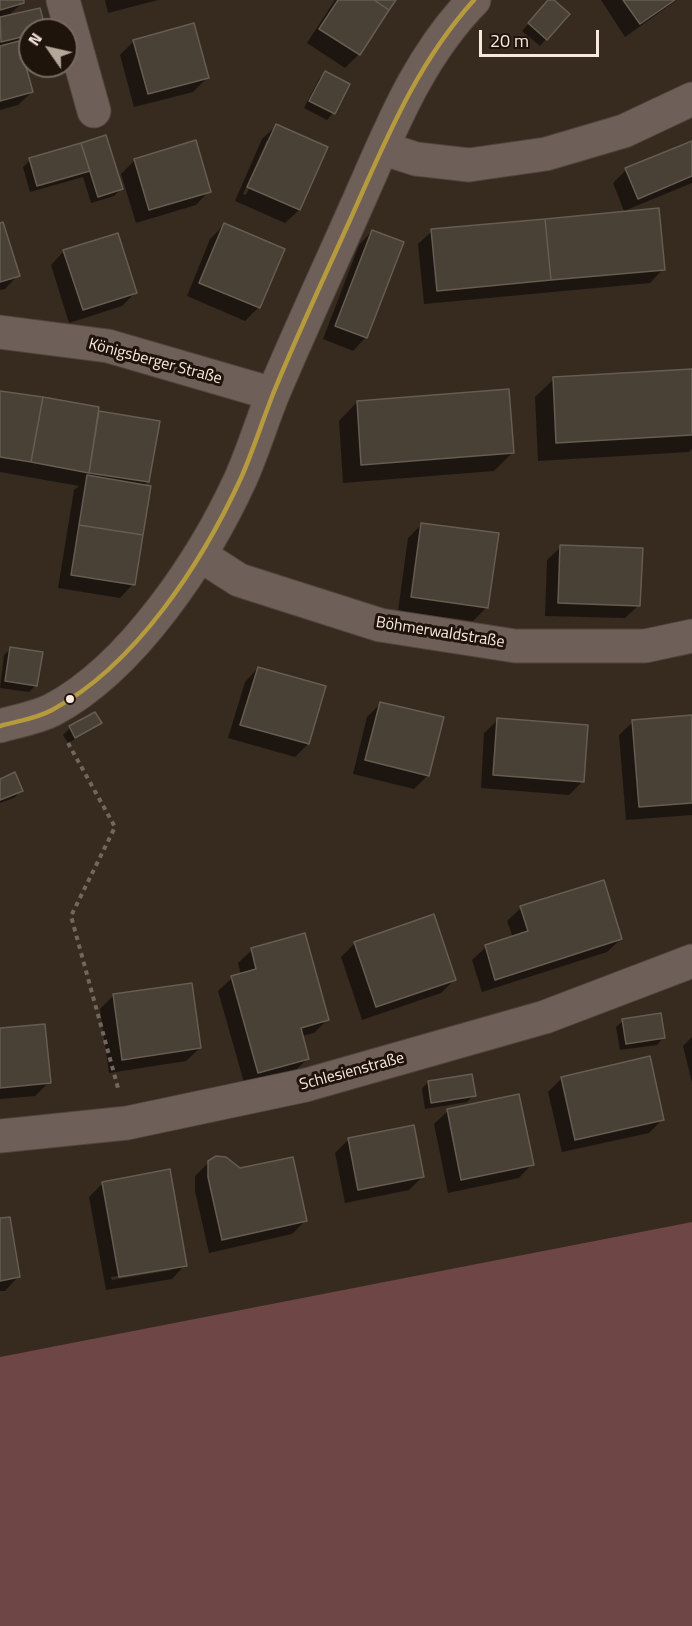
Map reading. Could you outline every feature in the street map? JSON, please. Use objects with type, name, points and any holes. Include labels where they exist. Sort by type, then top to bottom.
[{"type":"street","points":[[63,0],[94,111]]},
{"type":"street","points":[[0,726],[51,710],[103,675],[148,627],[200,555],[241,478],[273,394],[416,75],[457,17],[474,0]]},
{"type":"street","points":[[382,148],[416,159],[469,165],[546,154],[624,131],[692,99]]},
{"type":"street","name":"Königsberger Straße","points":[[0,332],[108,346],[273,394]]},
{"type":"street","name":"Böhmerwaldstraße","points":[[200,555],[239,580],[380,625],[515,646],[645,646],[692,636]]},
{"type":"street","name":"Schlesienstraße","points":[[0,1136],[127,1123],[306,1085],[545,1017],[692,961]]},
{"type":"path","points":[[65,737],[115,827],[71,916],[115,1078]]},
{"type":"shaded area","points":[[692,1222],[692,1626],[0,1626],[0,1357]]},
{"type":"building","points":[[0,0],[24,0],[24,3],[0,10]]},
{"type":"building","points":[[338,0],[374,0],[389,10],[360,55],[319,29]]},
{"type":"building","points":[[374,0],[396,0],[389,10]]},
{"type":"building","points":[[548,0],[554,0],[570,14],[547,40],[528,23]]},
{"type":"building","points":[[623,0],[675,0],[640,24]]},
{"type":"building","points":[[40,8],[43,18],[18,18],[18,38],[1,42],[0,17]]},
{"type":"building","points":[[194,23],[209,78],[148,94],[133,40]]},
{"type":"building","points":[[18,41],[18,78],[29,78],[33,92],[0,101],[0,46]]},
{"type":"building","points":[[325,71],[350,84],[335,114],[309,101]]},
{"type":"building","points":[[276,124],[328,147],[300,210],[247,187]]},
{"type":"building","points":[[106,135],[123,189],[98,197],[81,143]]},
{"type":"building","points":[[196,140],[211,192],[149,210],[134,159]]},
{"type":"building","points":[[692,141],[692,176],[638,199],[625,168]]},
{"type":"building","points":[[81,143],[90,171],[37,186],[29,158]]},
{"type":"building","points":[[659,208],[665,270],[551,280],[545,219]]},
{"type":"building","points":[[545,219],[551,280],[437,291],[431,229]]},
{"type":"building","points":[[3,222],[20,276],[0,282],[0,223]]},
{"type":"building","points":[[224,223],[285,249],[260,308],[199,283]]},
{"type":"building","points":[[372,230],[404,242],[367,338],[335,326]]},
{"type":"building","points":[[118,233],[137,293],[83,310],[63,250]]},
{"type":"building","points":[[692,369],[692,435],[556,443],[553,377]]},
{"type":"building","points":[[509,389],[514,453],[361,465],[357,401]]},
{"type":"building","points":[[0,391],[43,397],[31,462],[0,457]]},
{"type":"building","points":[[43,397],[99,407],[89,473],[31,462]]},
{"type":"building","points":[[99,411],[160,421],[149,482],[89,473]]},
{"type":"building","points":[[87,475],[151,486],[143,535],[79,525]]},
{"type":"building","points":[[421,523],[499,533],[488,608],[411,597]]},
{"type":"building","points":[[79,525],[143,535],[135,585],[71,575]]},
{"type":"building","points":[[560,545],[643,548],[640,606],[558,603]]},
{"type":"building","points":[[10,647],[43,652],[37,686],[5,681]]},
{"type":"building","points":[[258,667],[326,686],[309,744],[240,725]]},
{"type":"building","points":[[380,702],[444,717],[429,776],[365,760]]},
{"type":"building","points":[[95,712],[102,723],[75,738],[69,726]]},
{"type":"building","points":[[692,715],[692,803],[639,807],[632,720]]},
{"type":"building","points":[[497,718],[588,725],[584,782],[493,775]]},
{"type":"building","points":[[15,772],[23,791],[0,800],[0,779]]},
{"type":"building","points":[[604,880],[622,939],[495,980],[485,945],[528,931],[520,906]]},
{"type":"building","points":[[434,914],[456,980],[376,1007],[354,942]]},
{"type":"building","points":[[305,933],[329,1020],[301,1028],[309,1059],[258,1073],[231,976],[256,969],[251,948]]},
{"type":"building","points":[[192,983],[201,1048],[122,1060],[113,994]]},
{"type":"building","points":[[661,1013],[665,1038],[626,1044],[622,1019]]},
{"type":"building","points":[[45,1024],[51,1083],[0,1088],[0,1028]]},
{"type":"building","points":[[650,1056],[664,1120],[575,1140],[561,1077]]},
{"type":"building","points":[[472,1074],[476,1096],[431,1103],[428,1081]]},
{"type":"building","points":[[519,1094],[534,1165],[461,1180],[447,1109]]},
{"type":"building","points":[[414,1125],[424,1177],[358,1190],[348,1138]]},
{"type":"building","points":[[216,1156],[226,1157],[240,1168],[293,1157],[307,1221],[222,1240],[208,1177],[208,1161]]},
{"type":"building","points":[[170,1169],[187,1266],[119,1277],[102,1182]]},
{"type":"building","points":[[10,1217],[20,1277],[0,1281],[0,1218]]},
{"type":"transit line","points":[[0,726],[46,713],[83,691],[138,639],[186,577],[207,544],[241,478],[292,350],[403,105],[435,50],[474,0]]}]
